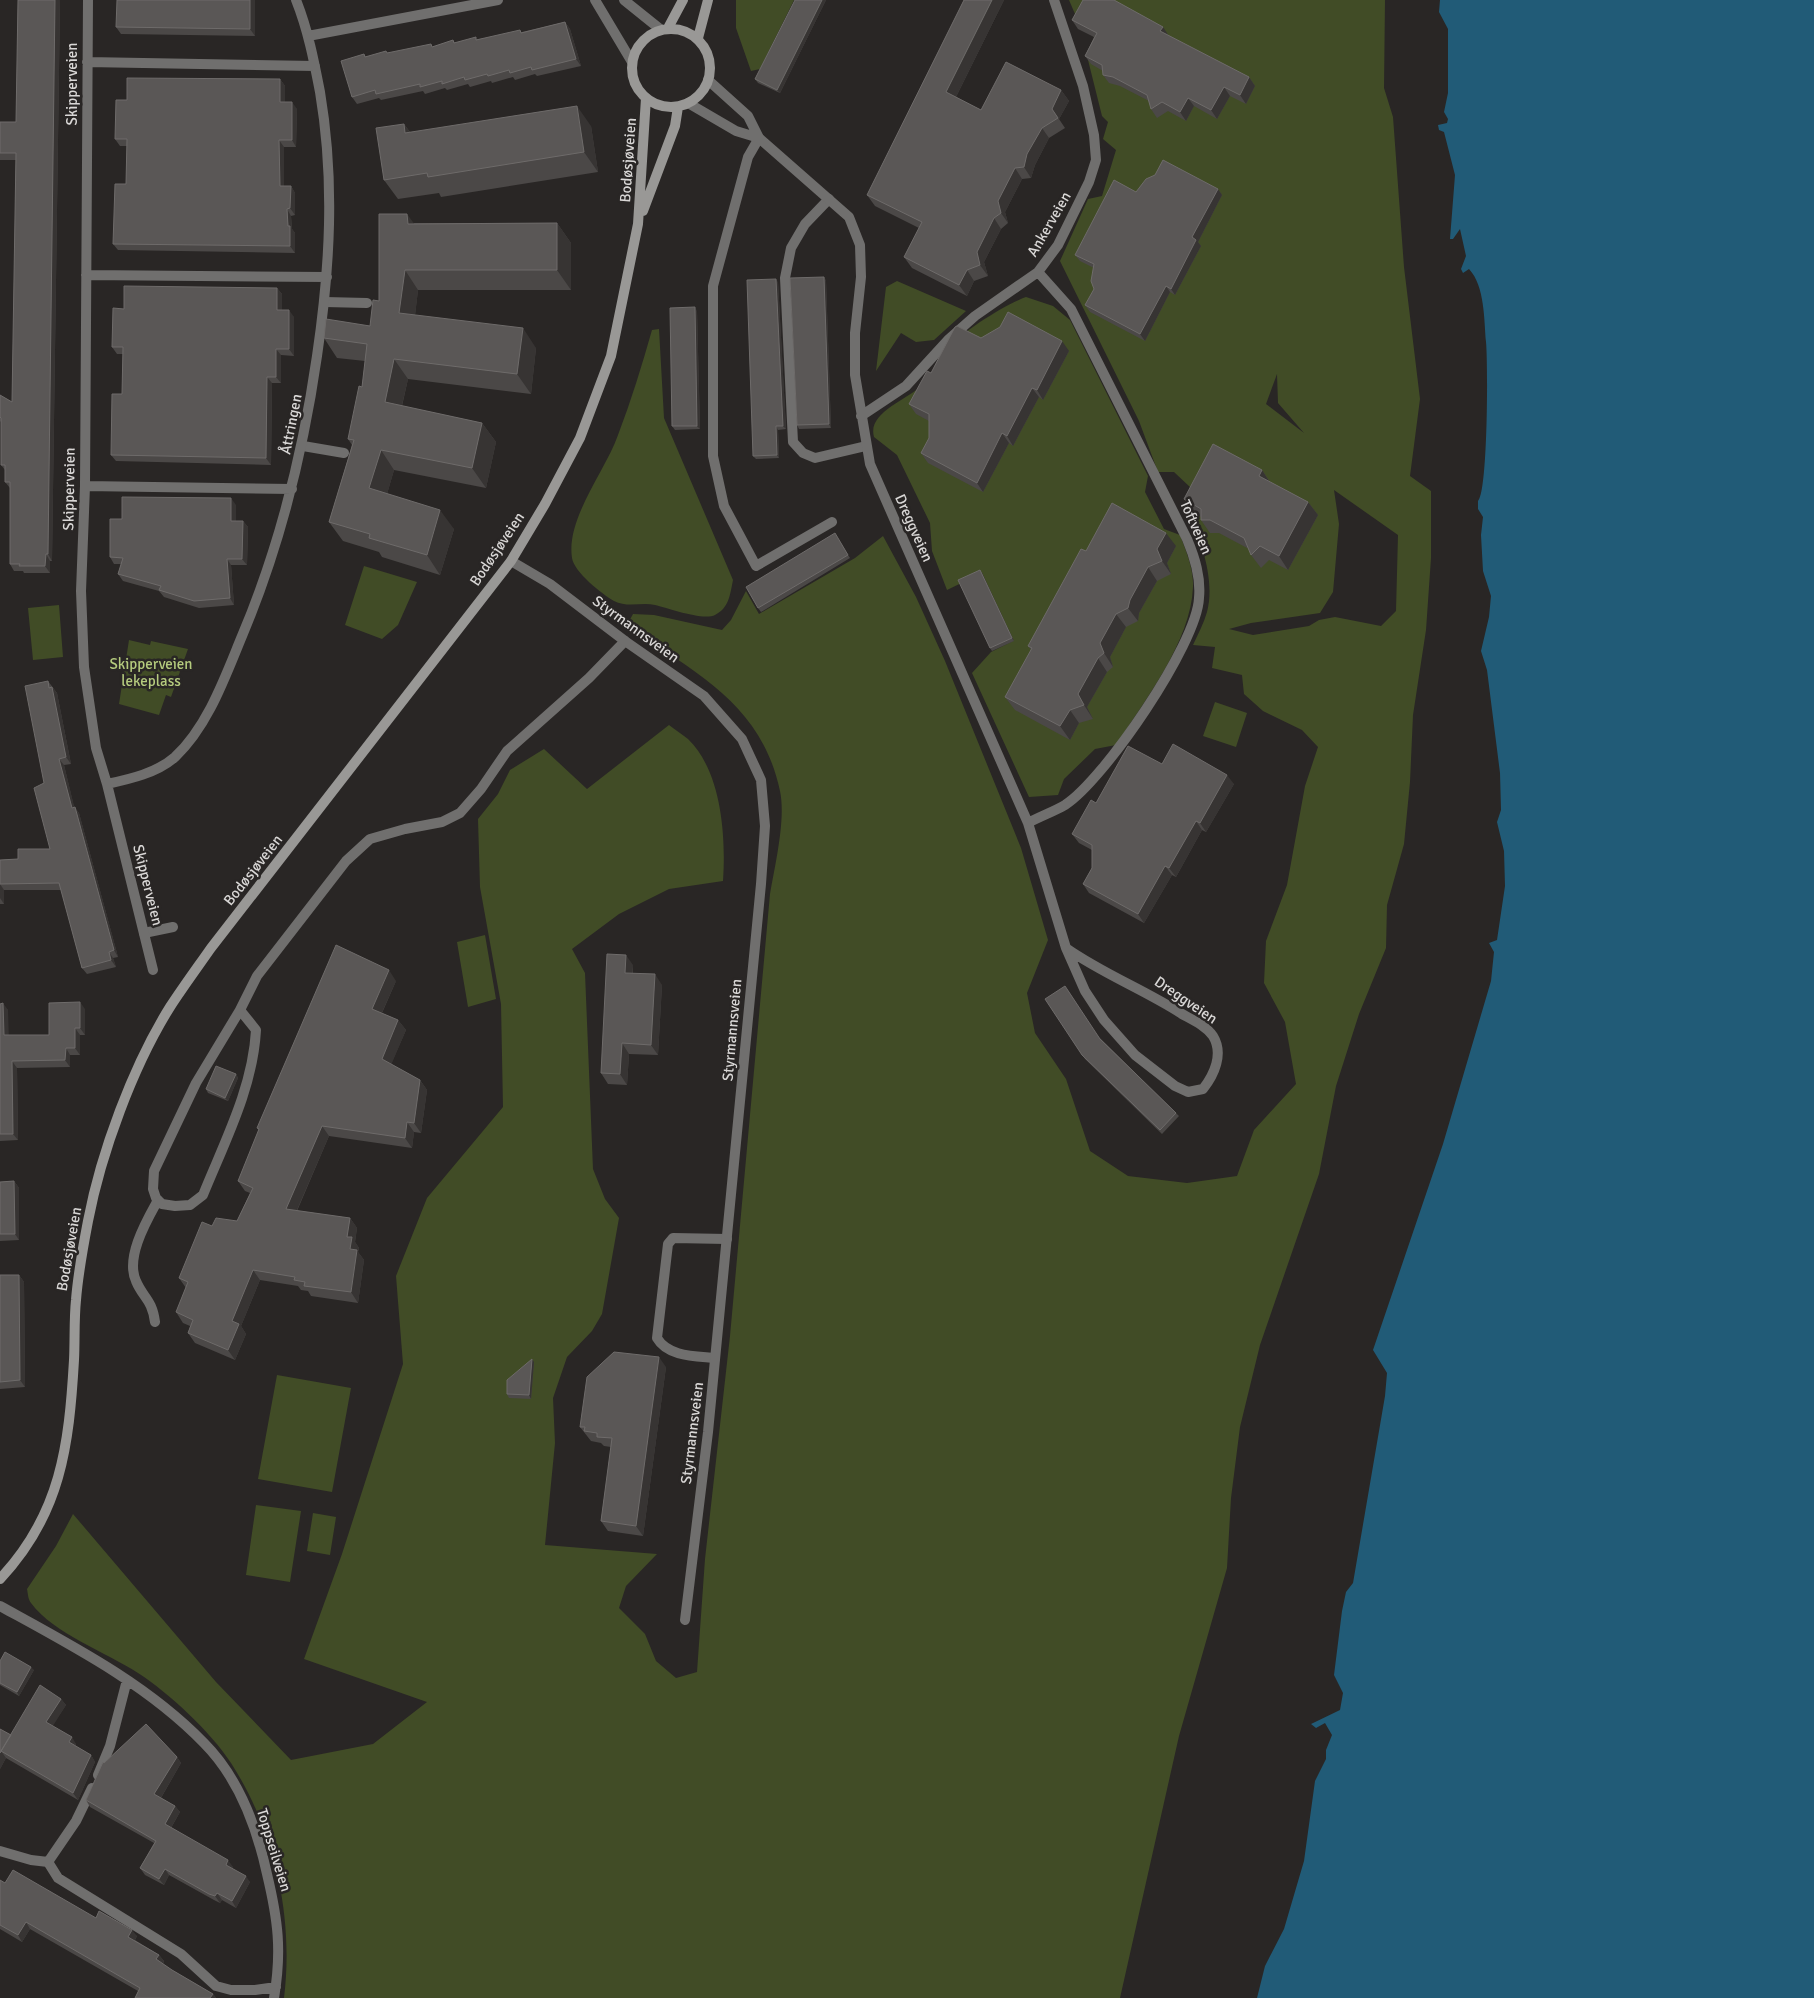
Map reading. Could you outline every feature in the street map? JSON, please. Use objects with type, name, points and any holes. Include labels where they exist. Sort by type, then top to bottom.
[{"type":"street","name":"Skipperveien","points":[[88,0],[85,486],[81,591],[84,667],[96,748],[107,784],[153,970]]},
{"type":"street","name":"Åttringen","points":[[107,784],[145,774],[174,758],[187,743],[206,714],[224,681],[252,613],[279,539],[303,446],[325,302],[330,203],[326,127],[308,36],[296,0]]},
{"type":"street","points":[[308,36],[469,3],[498,0]]},
{"type":"street","points":[[595,0],[632,62]]},
{"type":"street","points":[[624,0],[664,29]]},
{"type":"street","points":[[664,29],[683,0]]},
{"type":"street","points":[[698,38],[708,0]]},
{"type":"street","name":"Ankerveien","points":[[860,416],[906,386],[949,339],[975,316],[1038,272],[1058,245],[1089,182],[1096,160],[1090,112],[1054,0]]},
{"type":"street","points":[[632,62],[641,41],[664,29],[679,29],[698,38],[709,57],[708,80],[697,97],[678,107]]},
{"type":"street","points":[[88,62],[315,66]]},
{"type":"street","name":"Bodøsjøveien","points":[[632,62],[634,82],[646,98],[656,104],[678,107],[675,126],[638,224]]},
{"type":"street","name":"Dreggveien","points":[[708,80],[748,116],[759,138],[849,217],[860,245],[861,277],[855,333],[855,375],[860,416],[870,464],[1028,823],[1066,948],[1085,991],[1104,1020],[1135,1055],[1157,1075],[1175,1086],[1188,1092],[1203,1089],[1212,1079],[1217,1064],[1217,1048],[1213,1037],[1201,1025],[1145,990],[1087,963],[1066,948]]},
{"type":"street","name":"Bodøsjøveien","points":[[0,1579],[16,1562],[42,1523],[59,1480],[67,1435],[74,1361],[76,1300],[89,1220],[108,1146],[134,1078],[169,1008],[211,948],[511,561],[545,504],[580,438],[611,356],[638,224],[646,98]]},
{"type":"street","name":"Dreggveien","points":[[688,103],[736,131],[759,138]]},
{"type":"street","points":[[759,138],[748,157],[712,286],[713,456],[724,506],[756,566],[832,522]]},
{"type":"street","points":[[829,199],[805,224],[791,248],[785,278],[792,442],[803,453],[815,458],[866,446]]},
{"type":"street","name":"Toftveien","points":[[1028,823],[1065,805],[1122,746],[1184,644],[1194,620],[1199,599],[1195,560],[1187,539],[1071,309],[1038,272]]},
{"type":"street","points":[[86,275],[327,277]]},
{"type":"street","points":[[325,302],[368,303]]},
{"type":"street","points":[[303,446],[344,453]]},
{"type":"street","points":[[85,486],[292,489]]},
{"type":"street","name":"Styrmannsveien","points":[[511,561],[550,584],[625,641],[704,696],[742,739],[761,780],[764,826],[761,884],[715,1358],[685,1620]]},
{"type":"street","points":[[240,1010],[256,1030],[255,1054],[245,1090],[203,1196],[190,1205],[175,1206],[162,1204],[153,1189],[154,1171],[196,1083],[240,1010],[256,976],[346,861],[370,839],[405,829],[442,822],[460,813],[481,789],[507,751],[589,678],[625,641]]},
{"type":"street","points":[[144,933],[174,927]]},
{"type":"street","points":[[155,1322],[150,1302],[136,1282],[133,1272],[140,1232],[158,1200]]},
{"type":"street","points":[[715,1358],[689,1356],[670,1350],[662,1346],[657,1338],[668,1244],[673,1238],[727,1239]]},
{"type":"street","name":"Toppseilveien","points":[[0,1606],[127,1680],[155,1699],[205,1743],[238,1792],[252,1821],[264,1858],[277,1917],[278,1952],[274,1998]]},
{"type":"street","points":[[48,1862],[76,1820],[110,1746],[127,1680]]},
{"type":"street","points":[[0,1851],[31,1860],[48,1862]]},
{"type":"street","points":[[48,1862],[58,1878],[181,1954],[216,1986],[230,1990],[255,1990],[276,1986]]},
{"type":"green space","points":[[736,0],[794,0],[760,69],[751,71],[736,28]]},
{"type":"green space","points":[[1069,0],[1385,0],[1384,88],[1393,117],[1404,267],[1420,399],[1410,476],[1431,491],[1431,558],[1426,630],[1413,715],[1410,782],[1404,844],[1387,905],[1386,948],[1359,1014],[1336,1086],[1319,1174],[1260,1345],[1240,1427],[1231,1498],[1227,1568],[1179,1736],[1120,1998],[284,1998],[286,1937],[278,1876],[270,1846],[259,1817],[231,1763],[212,1738],[176,1702],[138,1673],[81,1642],[53,1624],[31,1603],[27,1589],[56,1546],[73,1514],[216,1682],[291,1760],[373,1744],[427,1702],[304,1659],[342,1554],[403,1364],[396,1276],[427,1198],[503,1107],[501,1004],[480,887],[478,819],[498,794],[510,770],[544,749],[587,789],[669,725],[688,739],[699,753],[715,787],[724,845],[723,881],[669,889],[619,914],[572,949],[585,973],[593,1169],[605,1199],[619,1218],[602,1314],[592,1331],[567,1357],[553,1398],[555,1443],[545,1545],[657,1554],[626,1586],[619,1608],[645,1634],[656,1661],[676,1678],[697,1672],[705,1559],[730,1336],[770,894],[782,815],[780,791],[771,760],[758,734],[741,712],[722,693],[700,675],[627,625],[633,614],[654,615],[722,630],[731,620],[746,591],[759,614],[855,558],[883,536],[916,597],[945,661],[1021,848],[1048,940],[1027,993],[1035,1033],[1066,1079],[1090,1151],[1128,1176],[1187,1183],[1237,1176],[1254,1130],[1296,1084],[1285,1022],[1264,983],[1266,941],[1287,885],[1305,786],[1318,747],[1302,730],[1263,711],[1244,694],[1242,675],[1212,668],[1215,647],[1193,645],[1207,612],[1209,588],[1206,561],[1202,548],[1185,515],[1191,488],[1174,472],[1158,472],[1139,421],[1060,261],[1088,199],[1102,196],[1116,150],[1103,139],[1108,122],[1102,116],[1088,60],[1097,40],[1078,21]],"holes":[[[1277,374],[1278,403],[1304,433],[1266,404]],[[1334,490],[1398,535],[1396,611],[1381,626],[1335,617],[1319,620],[1309,626],[1253,635],[1229,629],[1251,623],[1320,613],[1333,592],[1339,524]]]},
{"type":"green space","points":[[897,281],[966,311],[934,340],[916,342],[901,333],[876,371],[886,287]]},
{"type":"green space","points":[[1026,297],[1053,306],[1070,320],[1148,476],[1145,492],[1164,529],[1180,535],[1189,561],[1193,581],[1190,607],[1175,649],[1153,689],[1116,745],[1095,749],[1064,779],[1058,795],[1029,797],[972,673],[991,652],[1013,641],[982,573],[947,590],[932,551],[930,523],[897,455],[874,437],[873,428],[882,414],[925,382],[950,347],[964,334],[1008,305]]},
{"type":"green space","points":[[659,329],[664,418],[733,580],[726,605],[720,612],[710,616],[694,615],[655,605],[629,605],[614,601],[583,576],[572,558],[572,543],[580,511],[618,435],[652,330]]},
{"type":"green space","points":[[364,566],[417,582],[398,625],[382,639],[345,625]]},
{"type":"green space","points":[[59,605],[63,657],[33,660],[28,608]]},
{"type":"green space","name":"Skipperveien lekeplass","points":[[129,640],[150,645],[151,641],[188,649],[171,697],[166,695],[159,715],[119,704]]},
{"type":"green space","points":[[1215,702],[1247,713],[1236,747],[1203,736]]},
{"type":"green space","points":[[485,935],[496,999],[468,1007],[457,942]]},
{"type":"green space","points":[[277,1375],[351,1388],[332,1492],[258,1479]]},
{"type":"green space","points":[[256,1505],[301,1511],[290,1582],[246,1575]]},
{"type":"green space","points":[[313,1513],[336,1517],[330,1555],[307,1551]]},
{"type":"water","points":[[1440,0],[1814,0],[1814,1998],[1257,1998],[1265,1966],[1284,1929],[1304,1861],[1315,1781],[1326,1759],[1326,1750],[1332,1735],[1325,1723],[1316,1728],[1311,1724],[1340,1710],[1343,1693],[1334,1675],[1342,1611],[1346,1592],[1353,1583],[1385,1396],[1387,1373],[1373,1350],[1443,1144],[1491,981],[1494,952],[1489,943],[1497,940],[1505,886],[1504,851],[1497,822],[1501,810],[1500,773],[1487,670],[1481,651],[1489,617],[1491,596],[1483,571],[1481,535],[1483,517],[1478,509],[1484,475],[1486,426],[1487,354],[1485,324],[1478,284],[1469,269],[1463,273],[1461,269],[1466,256],[1460,229],[1453,239],[1450,239],[1455,175],[1444,132],[1439,130],[1438,125],[1447,123],[1448,119],[1444,112],[1448,93],[1448,29],[1439,12]]},
{"type":"building","points":[[18,0],[55,0],[48,554],[46,554],[45,566],[10,564],[10,482],[5,482],[5,465],[1,465],[0,395],[12,402],[16,153],[0,153],[0,122],[16,122]]},
{"type":"building","points":[[117,0],[250,0],[250,29],[116,27]]},
{"type":"building","points":[[795,0],[822,0],[777,90],[755,79]]},
{"type":"building","points":[[964,0],[992,0],[946,92],[981,110],[1006,62],[1061,90],[1052,109],[1058,118],[1042,128],[1027,154],[1024,167],[1015,168],[998,201],[1001,213],[994,218],[977,252],[980,265],[967,270],[959,285],[904,257],[922,222],[867,195]]},
{"type":"building","points":[[1083,0],[1114,0],[1163,27],[1160,31],[1249,77],[1240,95],[1224,87],[1211,110],[1188,98],[1180,112],[1162,102],[1151,109],[1147,95],[1113,77],[1103,75],[1102,65],[1085,56],[1097,33],[1072,20]]},
{"type":"building","points":[[565,22],[576,59],[532,70],[531,67],[510,73],[509,70],[488,76],[487,74],[465,80],[464,77],[442,84],[442,81],[420,87],[420,84],[376,94],[375,90],[352,97],[341,61],[364,54],[365,57],[386,51],[387,53],[431,44],[432,47],[453,40],[454,43],[476,37],[476,40],[520,30],[521,33]]},
{"type":"building","points":[[127,78],[280,79],[280,102],[292,102],[292,140],[279,140],[280,186],[291,186],[290,208],[287,209],[288,226],[290,226],[290,246],[113,244],[115,184],[126,184],[127,139],[115,139],[116,100],[127,100]]},
{"type":"building","points":[[577,106],[584,152],[428,177],[427,173],[384,180],[376,128],[404,124],[405,133]]},
{"type":"building","points":[[1163,160],[1218,189],[1192,237],[1196,240],[1171,289],[1166,286],[1140,334],[1085,305],[1094,289],[1091,281],[1094,264],[1075,255],[1114,180],[1136,192],[1146,179],[1155,175]]},
{"type":"building","points":[[379,214],[407,214],[408,224],[557,223],[557,270],[405,270],[399,313],[523,328],[517,374],[394,359],[385,402],[482,423],[472,468],[381,450],[369,488],[440,510],[427,555],[369,538],[370,534],[329,522],[354,440],[348,439],[359,386],[362,387],[367,344],[324,338],[326,319],[370,326],[373,300],[379,301]]},
{"type":"building","points":[[824,277],[829,424],[797,425],[790,278]]},
{"type":"building","points":[[776,279],[783,426],[776,426],[777,455],[753,456],[747,280]]},
{"type":"building","points":[[124,286],[277,288],[277,310],[289,310],[289,349],[276,349],[276,377],[267,377],[266,458],[111,455],[112,394],[122,394],[123,347],[112,347],[113,308],[124,309]]},
{"type":"building","points":[[695,307],[697,426],[672,426],[670,308]]},
{"type":"building","points":[[1008,312],[1062,341],[1037,390],[1032,388],[1007,436],[1002,433],[977,483],[921,453],[929,438],[929,414],[909,404],[927,371],[931,373],[955,327],[957,326],[981,338],[1000,327]]},
{"type":"building","points":[[1213,444],[1262,470],[1259,476],[1308,502],[1279,556],[1260,546],[1251,555],[1244,538],[1210,520],[1201,520],[1201,509],[1184,499]]},
{"type":"building","points":[[122,497],[231,498],[231,521],[243,521],[242,559],[227,559],[230,598],[194,601],[159,590],[161,586],[118,574],[123,558],[110,557],[110,519],[122,519]]},
{"type":"building","points":[[1112,503],[1166,533],[1157,549],[1162,561],[1148,567],[1130,600],[1128,608],[1116,614],[1100,643],[1104,653],[1098,658],[1078,694],[1084,705],[1070,710],[1060,726],[1005,697],[1032,648],[1028,646],[1081,549],[1086,551]]},
{"type":"building","points":[[835,533],[848,555],[758,608],[746,587]]},
{"type":"building","points":[[980,570],[1012,638],[990,648],[958,580]]},
{"type":"building","points":[[48,681],[49,688],[52,687],[66,757],[59,759],[72,808],[75,807],[114,950],[109,952],[111,960],[82,968],[59,883],[0,884],[0,860],[18,859],[18,849],[50,849],[34,788],[44,783],[25,686]]},
{"type":"building","points":[[1173,744],[1227,775],[1200,823],[1196,821],[1169,868],[1165,866],[1138,914],[1083,884],[1092,868],[1092,845],[1072,834],[1091,800],[1096,803],[1128,746],[1162,764]]},
{"type":"building","points":[[336,945],[389,970],[372,1009],[398,1020],[382,1059],[420,1080],[414,1123],[407,1122],[405,1138],[322,1126],[286,1209],[350,1218],[347,1237],[352,1237],[350,1249],[357,1250],[351,1292],[304,1286],[305,1282],[294,1280],[295,1277],[253,1270],[232,1321],[239,1324],[228,1350],[188,1333],[193,1320],[176,1312],[188,1282],[179,1278],[202,1222],[212,1226],[216,1218],[237,1221],[253,1188],[238,1181],[259,1129],[257,1128]]},
{"type":"building","points":[[607,954],[626,955],[625,973],[655,974],[651,1045],[622,1043],[620,1074],[601,1073]]},
{"type":"building","points":[[1065,986],[1100,1039],[1176,1113],[1160,1130],[1082,1055],[1045,999]]},
{"type":"building","points":[[80,1002],[80,1028],[75,1028],[75,1048],[66,1048],[65,1060],[12,1061],[13,1134],[0,1134],[0,1004],[3,1003],[4,1035],[49,1035],[49,1003]]},
{"type":"building","points":[[216,1066],[236,1074],[225,1098],[206,1089]]},
{"type":"building","points":[[14,1181],[15,1234],[0,1234],[0,1182]]},
{"type":"building","points":[[0,1275],[19,1275],[20,1380],[0,1382]]},
{"type":"building","points":[[614,1352],[659,1357],[636,1526],[601,1521],[612,1438],[597,1437],[597,1433],[584,1431],[585,1427],[580,1427],[587,1377]]},
{"type":"building","points":[[532,1359],[529,1395],[507,1394],[507,1380]]},
{"type":"building","points":[[5,1652],[31,1667],[17,1692],[0,1683],[0,1661]]},
{"type":"building","points":[[40,1685],[61,1699],[46,1722],[72,1737],[69,1742],[91,1755],[73,1793],[1,1751]]},
{"type":"building","points":[[146,1724],[177,1757],[154,1794],[175,1806],[165,1824],[228,1860],[226,1865],[246,1876],[232,1901],[217,1893],[215,1896],[209,1894],[165,1869],[159,1879],[140,1868],[156,1841],[86,1800],[103,1762]]},
{"type":"building","points":[[0,1729],[11,1735],[0,1753]]},
{"type":"building","points":[[13,1870],[96,1918],[99,1911],[132,1930],[128,1937],[159,1955],[156,1959],[172,1970],[213,1994],[210,1998],[135,1998],[140,1988],[26,1922],[18,1935],[0,1925],[0,1880],[5,1883]]}]
